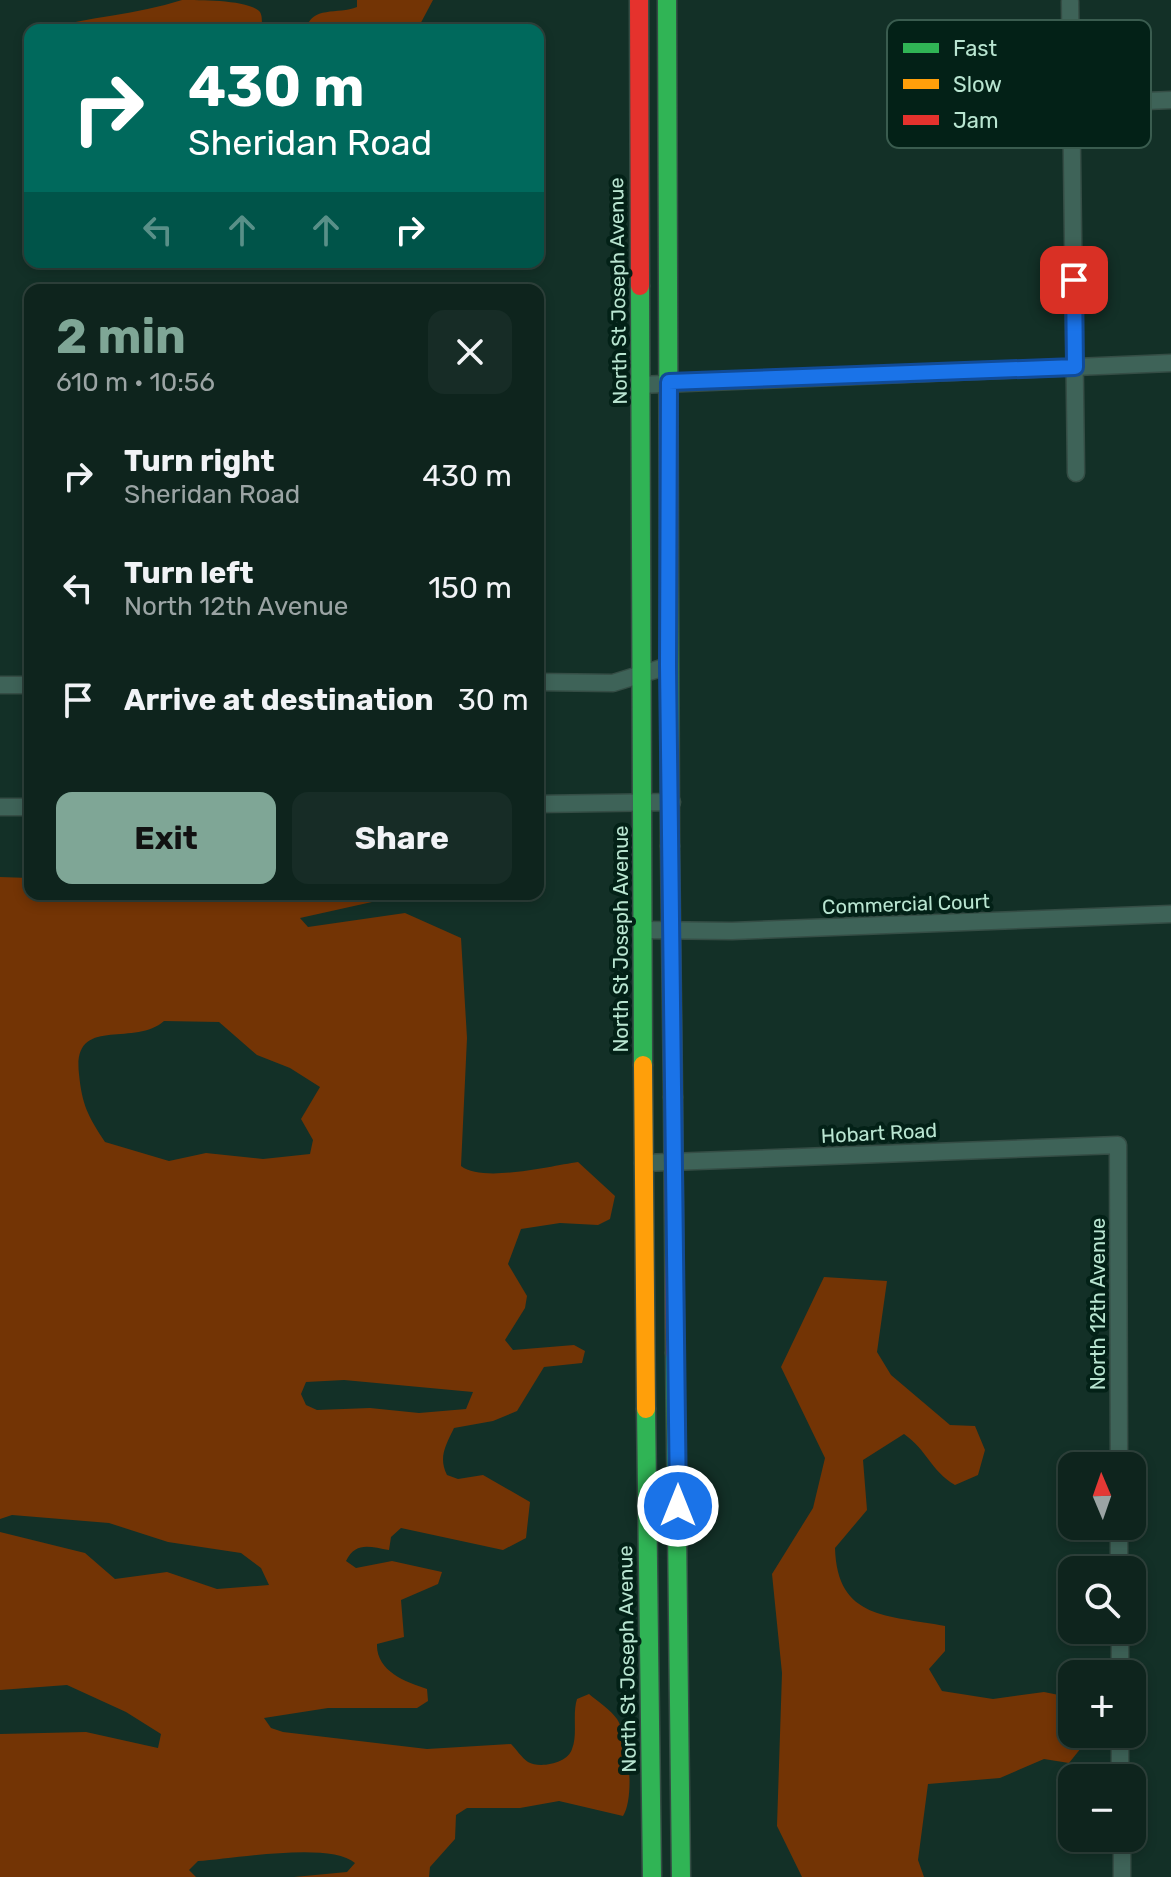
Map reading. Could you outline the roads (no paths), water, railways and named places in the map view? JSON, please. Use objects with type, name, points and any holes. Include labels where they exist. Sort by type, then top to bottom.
[{"type":"main road","name":"North St Joseph Avenue","points":[[639,0],[643,1163],[652,1877]]},
{"type":"main road","points":[[667,0],[668,666],[672,802],[681,1877]]},
{"type":"street","points":[[1151,101],[1171,100]]},
{"type":"street","points":[[1073,148],[1076,473]]},
{"type":"street","points":[[639,385],[1171,363]]},
{"type":"street","points":[[544,682],[613,683],[668,666]]},
{"type":"street","points":[[0,685],[24,685]]},
{"type":"street","points":[[544,804],[672,802]]},
{"type":"street","points":[[0,807],[24,807]]},
{"type":"street","name":"Commercial Court","points":[[643,930],[732,931],[1171,914]]},
{"type":"street","name":"Hobart Road","points":[[643,1163],[1116,1145]]},
{"type":"street","name":"North 12th Avenue","points":[[1116,1145],[1119,1452]]},
{"type":"street","points":[[1122,1852],[1122,1877]]}]
